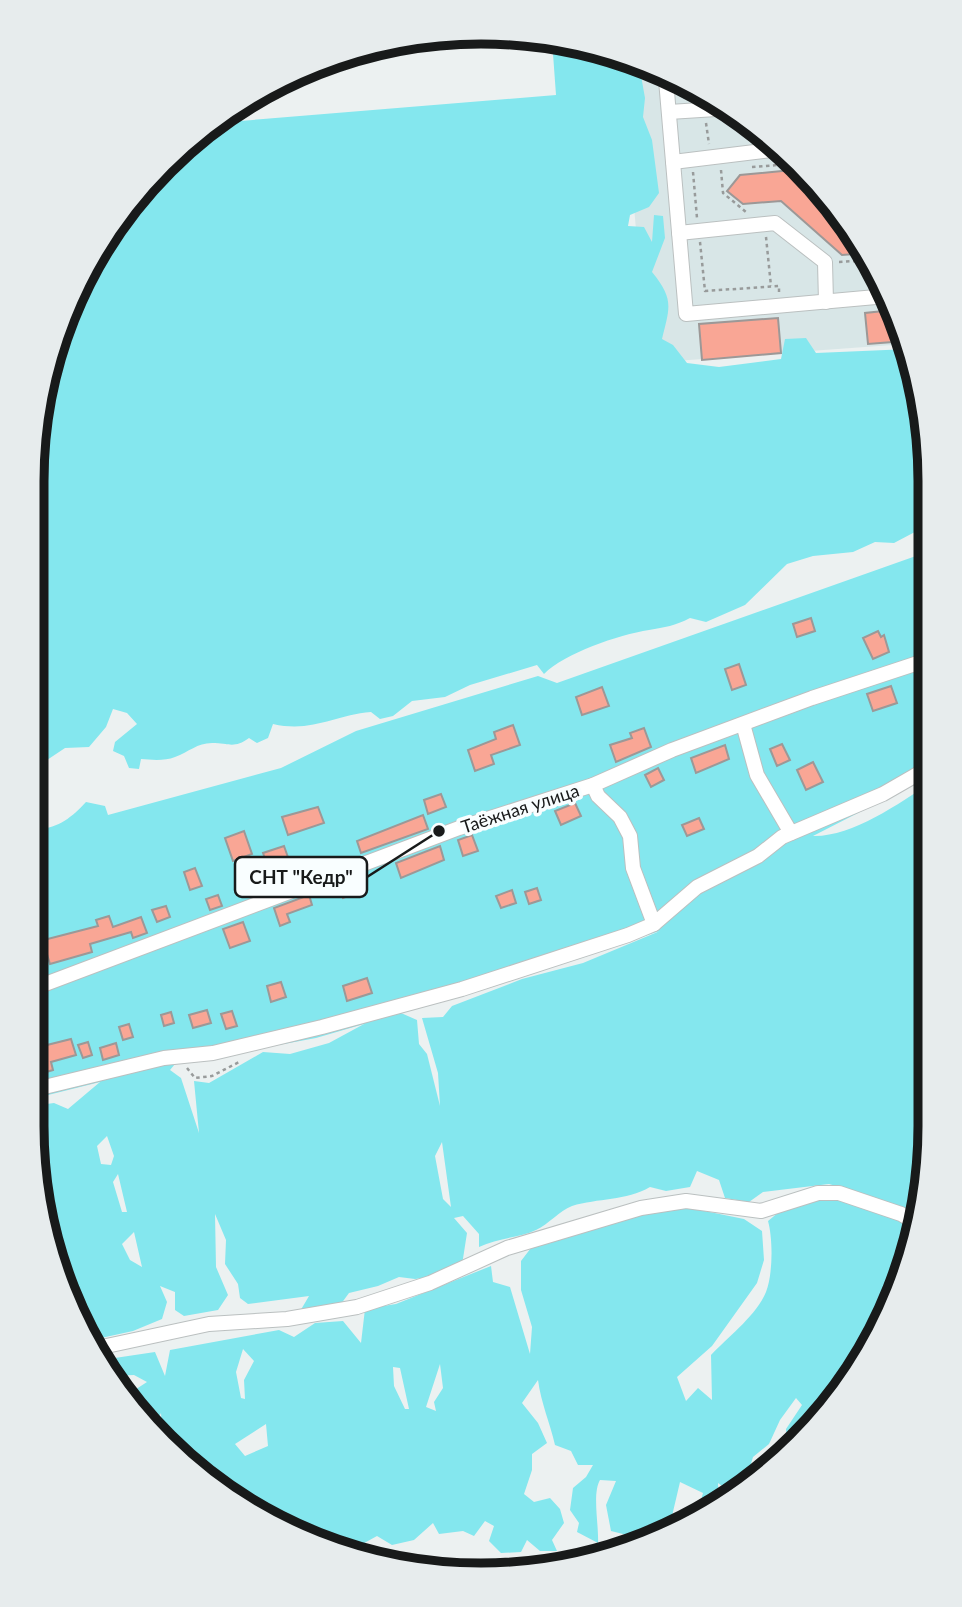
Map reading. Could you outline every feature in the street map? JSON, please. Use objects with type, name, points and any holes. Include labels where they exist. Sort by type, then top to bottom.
[{"type":"street","points":[[667,86],[686,314],[877,297]]},
{"type":"street","points":[[669,113],[712,109]]},
{"type":"street","points":[[673,162],[692,167],[711,158],[767,151]]},
{"type":"street","points":[[679,233],[701,237],[775,223],[824,262],[826,302]]},
{"type":"street","name":"Таёжная улица","points":[[44,984],[459,828],[593,785],[743,724],[918,663]]},
{"type":"street","points":[[743,724],[757,775],[791,833]]},
{"type":"street","points":[[44,1087],[164,1058],[239,1047],[424,1000],[654,924],[697,887],[758,856],[791,833],[883,794],[918,773]]},
{"type":"street","points":[[593,785],[598,796],[620,817],[630,836],[634,868],[654,924]]},
{"type":"street","points":[[103,1347],[209,1324],[287,1319],[356,1307],[430,1283],[507,1248],[641,1208],[686,1201],[761,1212],[818,1193],[839,1193],[908,1218]]},
{"type":"path","points":[[705,110],[713,170],[732,169]]},
{"type":"path","points":[[744,168],[782,164]]},
{"type":"path","points":[[692,167],[703,172]]},
{"type":"path","points":[[692,167],[705,291],[779,286],[780,298]]},
{"type":"path","points":[[721,170],[723,193],[749,215]]},
{"type":"path","points":[[771,287],[766,234],[775,233]]},
{"type":"shaded area","points":[[553,50],[641,74],[645,98],[643,117],[652,140],[659,193],[649,207],[630,215],[628,226],[644,227],[652,242],[654,215],[663,216],[665,238],[652,272],[667,297],[668,311],[662,339],[673,345],[687,363],[719,367],[781,359],[785,339],[806,338],[816,353],[898,349],[915,424],[918,530],[894,543],[875,542],[853,552],[813,556],[787,564],[745,605],[706,622],[690,618],[670,626],[622,636],[578,652],[544,674],[537,665],[470,685],[445,697],[412,701],[393,716],[380,719],[371,712],[311,725],[273,724],[268,738],[257,743],[249,738],[235,744],[207,743],[171,758],[141,759],[139,769],[129,768],[124,756],[113,751],[115,742],[137,724],[127,713],[113,709],[106,727],[89,747],[65,748],[47,760],[44,759],[44,481],[47,424],[59,368],[77,314],[102,262],[134,215],[172,172],[232,122],[556,95]]},
{"type":"shaded area","points":[[621,67],[700,102],[747,134],[790,172],[828,215],[860,262],[896,345],[648,363]]},
{"type":"shaded area","points":[[918,555],[918,782],[813,836],[828,835],[859,825],[918,791],[918,1126],[915,1183],[910,1211],[885,1293],[845,1369],[810,1414],[786,1438],[786,1429],[802,1405],[796,1398],[780,1420],[769,1444],[753,1457],[749,1472],[726,1489],[718,1483],[719,1493],[700,1505],[703,1493],[680,1482],[672,1516],[668,1521],[633,1536],[611,1531],[606,1505],[616,1481],[600,1480],[596,1501],[598,1543],[577,1532],[579,1523],[570,1510],[573,1488],[586,1477],[593,1465],[578,1465],[571,1451],[555,1445],[538,1380],[522,1403],[538,1423],[547,1443],[532,1454],[532,1470],[524,1494],[534,1502],[550,1498],[560,1509],[564,1523],[552,1540],[557,1551],[540,1551],[527,1540],[521,1552],[501,1553],[489,1541],[494,1526],[485,1521],[474,1536],[463,1531],[439,1534],[433,1523],[414,1540],[392,1545],[377,1536],[360,1546],[314,1530],[262,1505],[215,1473],[162,1424],[161,1413],[158,1420],[133,1391],[147,1382],[134,1375],[122,1376],[111,1359],[155,1352],[165,1376],[170,1350],[279,1330],[294,1337],[315,1323],[343,1321],[361,1343],[365,1309],[396,1304],[491,1266],[493,1282],[510,1287],[530,1354],[532,1327],[521,1290],[521,1261],[534,1244],[641,1210],[680,1206],[744,1219],[762,1231],[764,1260],[757,1283],[712,1346],[677,1377],[686,1401],[698,1388],[712,1400],[711,1355],[749,1318],[766,1292],[772,1256],[768,1221],[779,1212],[850,1190],[829,1184],[763,1192],[749,1202],[725,1198],[719,1180],[697,1171],[690,1187],[666,1191],[650,1187],[631,1195],[582,1203],[563,1211],[536,1230],[479,1247],[479,1234],[463,1216],[454,1218],[467,1233],[462,1265],[438,1276],[415,1279],[399,1277],[378,1286],[349,1293],[338,1308],[299,1313],[309,1296],[248,1304],[240,1298],[238,1284],[225,1264],[226,1240],[215,1214],[216,1267],[228,1295],[218,1310],[184,1316],[175,1310],[175,1292],[160,1286],[167,1302],[162,1319],[133,1331],[99,1339],[67,1267],[55,1222],[57,1213],[53,1202],[51,1205],[47,1183],[44,1104],[54,1103],[68,1109],[100,1082],[44,1096],[44,828],[65,821],[86,802],[105,806],[108,815],[281,768],[356,731],[538,676],[557,683]],"holes":[[[660,931],[583,963],[522,979],[452,1006],[443,1017],[422,1018],[438,1073],[440,1106],[427,1054],[419,1044],[417,1020],[401,1013]],[[364,1024],[329,1043],[290,1054],[263,1052],[209,1083],[194,1081],[199,1133],[181,1078],[170,1070],[175,1064],[316,1038]],[[107,1136],[114,1156],[111,1165],[101,1164],[97,1146]],[[442,1142],[451,1207],[443,1199],[435,1156]],[[118,1174],[127,1212],[122,1212],[113,1182]],[[134,1232],[142,1267],[130,1260],[122,1244]],[[243,1349],[254,1361],[244,1380],[245,1399],[241,1398],[236,1372]],[[440,1364],[443,1388],[434,1402],[436,1411],[426,1407]],[[393,1367],[400,1368],[409,1409],[405,1409],[394,1386]],[[266,1424],[268,1446],[245,1456],[235,1444]]]},
{"type":"building","points":[[788,170],[828,215],[855,254],[842,255],[781,201],[743,204],[727,191],[740,175]]},
{"type":"building","points":[[884,311],[896,342],[868,344],[865,313]]},
{"type":"building","points":[[778,318],[781,353],[702,360],[699,324]]},
{"type":"building","points":[[811,618],[815,631],[797,637],[793,624]]},
{"type":"building","points":[[878,631],[881,637],[884,635],[889,652],[873,659],[863,638]]},
{"type":"building","points":[[739,664],[746,685],[732,690],[725,669]]},
{"type":"building","points":[[891,686],[897,703],[873,711],[867,694]]},
{"type":"building","points":[[602,687],[609,706],[582,715],[576,697]]},
{"type":"building","points":[[513,725],[520,745],[491,755],[494,764],[475,771],[468,750],[496,739],[494,732]]},
{"type":"building","points":[[644,728],[651,747],[616,762],[610,745],[632,738],[630,733]]},
{"type":"building","points":[[782,744],[790,760],[777,766],[770,749]]},
{"type":"building","points":[[725,745],[729,759],[696,773],[691,758]]},
{"type":"building","points":[[813,762],[823,782],[806,790],[797,770]]},
{"type":"building","points":[[658,768],[664,780],[651,787],[645,775]]},
{"type":"building","points":[[441,794],[446,807],[428,814],[424,800]]},
{"type":"building","points":[[575,803],[581,816],[561,825],[555,811]]},
{"type":"building","points":[[318,807],[324,823],[288,835],[282,817]]},
{"type":"building","points":[[423,815],[428,829],[361,853],[357,841]]},
{"type":"building","points":[[699,818],[704,829],[687,836],[682,825]]},
{"type":"building","points":[[244,831],[252,854],[233,861],[225,838]]},
{"type":"building","points":[[472,835],[478,851],[463,856],[458,840]]},
{"type":"building","points":[[284,846],[290,863],[269,870],[263,853]]},
{"type":"building","points":[[440,846],[444,860],[401,878],[396,863]]},
{"type":"building","points":[[195,868],[202,886],[190,890],[184,872]]},
{"type":"building","points":[[355,881],[359,892],[343,898],[339,886]]},
{"type":"building","points":[[537,888],[541,900],[529,904],[525,892]]},
{"type":"building","points":[[512,890],[516,903],[501,908],[496,896]]},
{"type":"building","points":[[218,895],[222,906],[210,910],[206,899]]},
{"type":"building","points":[[309,895],[312,905],[287,914],[290,922],[280,926],[274,908]]},
{"type":"building","points":[[166,906],[170,917],[157,922],[152,910]]},
{"type":"building","points":[[109,916],[113,927],[141,917],[147,933],[133,938],[131,932],[90,944],[92,952],[50,964],[44,952],[44,940],[98,926],[96,920]]},
{"type":"building","points":[[243,922],[250,941],[230,948],[223,929]]},
{"type":"building","points":[[367,978],[372,993],[347,1001],[343,986]]},
{"type":"building","points":[[281,982],[286,997],[271,1002],[267,986]]},
{"type":"building","points":[[207,1010],[211,1023],[193,1028],[189,1015]]},
{"type":"building","points":[[232,1011],[237,1026],[226,1029],[221,1014]]},
{"type":"building","points":[[171,1012],[174,1023],[164,1026],[161,1015]]},
{"type":"building","points":[[129,1024],[133,1037],[123,1040],[119,1027]]},
{"type":"building","points":[[71,1039],[76,1055],[51,1062],[53,1070],[44,1073],[44,1046]]},
{"type":"building","points":[[88,1042],[92,1055],[83,1058],[78,1045]]},
{"type":"building","points":[[116,1043],[119,1055],[103,1060],[100,1048]]},
{"type":"place","name":"СНТ \"Кедр\"","points":[[439,831]]}]
